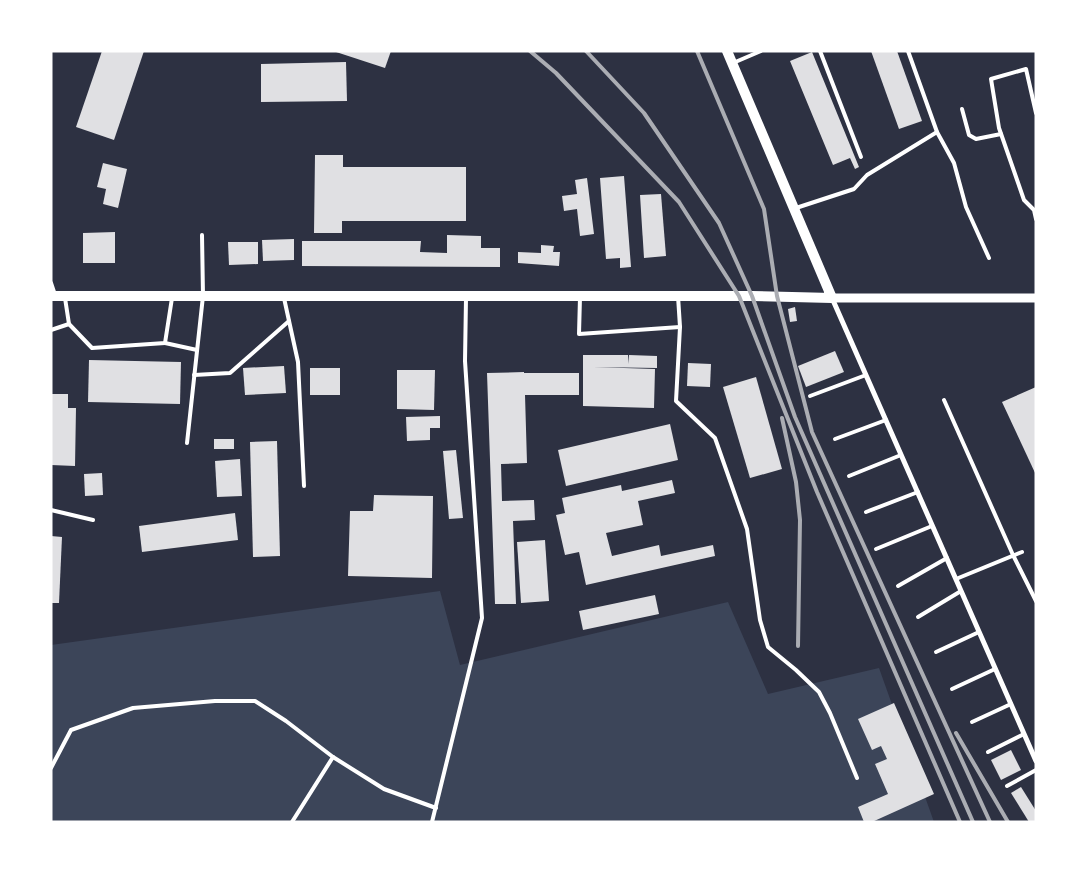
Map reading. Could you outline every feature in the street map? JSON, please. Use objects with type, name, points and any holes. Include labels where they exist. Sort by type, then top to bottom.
[{"type":"main road","points":[[57,296],[678,296],[832,298],[727,51]]},
{"type":"street","points":[[1036,298],[832,298],[1036,761]]},
{"type":"lane","points":[[732,63],[761,51]]},
{"type":"lane","points":[[820,51],[861,157]]},
{"type":"lane","points":[[908,51],[937,132],[954,162],[966,207],[989,258]]},
{"type":"lane","points":[[1036,113],[1026,69],[991,79],[1001,134],[1024,200],[1035,210],[1036,219]]},
{"type":"lane","points":[[962,110],[969,135],[976,139],[1001,134]]},
{"type":"lane","points":[[794,208],[854,190],[867,175],[937,132]]},
{"type":"lane","points":[[187,443],[203,296],[202,235]]},
{"type":"lane","points":[[51,283],[69,324],[92,348],[165,343],[197,350]]},
{"type":"lane","points":[[165,343],[173,296]]},
{"type":"lane","points":[[284,296],[298,362],[304,486]]},
{"type":"lane","points":[[432,822],[482,618],[465,360],[466,296]]},
{"type":"lane","points":[[580,296],[579,334],[680,327]]},
{"type":"lane","points":[[678,296],[680,327],[676,401],[715,438],[747,529],[760,620],[768,647],[819,692],[857,778]]},
{"type":"lane","points":[[194,375],[230,373],[289,321]]},
{"type":"lane","points":[[51,330],[69,324]]},
{"type":"lane","points":[[810,396],[866,375]]},
{"type":"lane","points":[[944,400],[1013,555],[1036,601]]},
{"type":"lane","points":[[835,438],[886,420]]},
{"type":"lane","points":[[849,476],[901,455]]},
{"type":"lane","points":[[866,512],[918,492]]},
{"type":"lane","points":[[51,510],[93,520]]},
{"type":"lane","points":[[876,549],[932,526]]},
{"type":"lane","points":[[956,579],[1022,552]]},
{"type":"lane","points":[[898,586],[946,558]]},
{"type":"lane","points":[[918,617],[961,592]]},
{"type":"lane","points":[[936,652],[979,632]]},
{"type":"lane","points":[[952,689],[995,669]]},
{"type":"lane","points":[[51,768],[71,730],[133,708],[215,701],[255,700],[333,757],[384,789],[436,808]]},
{"type":"lane","points":[[972,722],[1011,704]]},
{"type":"lane","points":[[988,752],[1024,734]]},
{"type":"lane","points":[[292,822],[333,757]]},
{"type":"lane","points":[[1008,786],[1036,770]]},
{"type":"shaded area","points":[[440,591],[460,665],[728,602],[768,694],[879,668],[934,822],[51,822],[51,645]]},
{"type":"building","points":[[102,51],[144,51],[114,140],[76,127]]},
{"type":"building","points":[[333,51],[391,51],[385,68]]},
{"type":"building","points":[[871,51],[897,51],[922,121],[899,129]]},
{"type":"building","points":[[812,52],[859,167],[855,169],[850,158],[833,165],[790,61]]},
{"type":"building","points":[[346,62],[347,101],[261,102],[261,64]]},
{"type":"building","points":[[315,155],[343,155],[343,167],[466,167],[466,221],[342,221],[342,233],[314,233]]},
{"type":"building","points":[[103,163],[127,169],[118,208],[103,204],[106,189],[97,187]]},
{"type":"building","points":[[624,176],[631,267],[620,268],[620,258],[606,259],[600,178]]},
{"type":"building","points":[[587,178],[594,234],[580,236],[577,209],[564,211],[562,196],[577,194],[575,180]]},
{"type":"building","points":[[661,194],[666,256],[644,258],[640,195]]},
{"type":"building","points":[[115,232],[115,263],[83,263],[83,233]]},
{"type":"building","points":[[447,235],[481,236],[481,248],[500,248],[500,267],[302,266],[302,241],[421,241],[420,252],[447,253]]},
{"type":"building","points":[[294,239],[294,260],[263,261],[262,240]]},
{"type":"building","points":[[228,242],[258,242],[258,264],[229,265]]},
{"type":"building","points":[[541,245],[554,246],[553,252],[560,252],[559,266],[518,263],[518,252],[541,253]]},
{"type":"building","points":[[795,307],[797,321],[790,322],[788,309]]},
{"type":"building","points":[[835,351],[844,372],[806,387],[798,366]]},
{"type":"building","points":[[583,355],[628,355],[628,364],[629,355],[657,356],[657,368],[593,367],[655,369],[654,408],[583,406]]},
{"type":"building","points":[[89,360],[181,362],[180,404],[88,402]]},
{"type":"building","points":[[688,363],[711,364],[710,387],[687,386]]},
{"type":"building","points":[[284,366],[286,393],[245,395],[243,368]]},
{"type":"building","points":[[310,368],[340,368],[340,395],[310,395]]},
{"type":"building","points":[[397,370],[435,370],[434,410],[397,409]]},
{"type":"building","points":[[487,373],[579,373],[579,395],[525,395],[527,463],[501,464],[502,501],[534,500],[535,520],[513,521],[516,604],[495,604]]},
{"type":"building","points":[[756,377],[782,469],[750,478],[723,387]]},
{"type":"building","points":[[1036,387],[1036,475],[1002,402]]},
{"type":"building","points":[[51,394],[68,394],[68,408],[76,408],[75,466],[51,465]]},
{"type":"building","points":[[440,416],[440,428],[430,428],[430,440],[407,441],[406,417]]},
{"type":"building","points":[[670,424],[678,460],[566,486],[558,450]]},
{"type":"building","points":[[214,439],[234,439],[234,449],[214,449]]},
{"type":"building","points":[[277,441],[280,556],[253,557],[250,442]]},
{"type":"building","points":[[456,450],[463,518],[449,519],[443,451]]},
{"type":"building","points":[[240,459],[242,496],[217,497],[215,461]]},
{"type":"building","points":[[102,473],[103,495],[85,496],[84,474]]},
{"type":"building","points":[[672,480],[675,493],[638,501],[643,525],[606,533],[612,556],[659,545],[661,556],[713,545],[715,556],[586,585],[579,552],[565,555],[556,515],[565,513],[562,498],[621,485],[622,491]]},
{"type":"building","points":[[374,495],[433,496],[432,578],[348,576],[350,511],[373,511]]},
{"type":"building","points":[[235,513],[238,540],[142,552],[139,526]]},
{"type":"building","points":[[51,536],[62,537],[59,603],[51,603]]},
{"type":"building","points":[[545,540],[549,601],[521,603],[517,542]]},
{"type":"building","points":[[655,595],[659,614],[583,630],[579,611]]},
{"type":"building","points":[[894,703],[934,794],[872,822],[864,822],[858,807],[888,794],[875,764],[887,759],[881,746],[872,750],[858,719]]},
{"type":"building","points":[[1011,750],[1021,770],[1001,780],[991,760]]},
{"type":"building","points":[[1021,787],[1036,811],[1036,822],[1029,822],[1011,793]]},
{"type":"railway","points":[[530,51],[556,73],[679,202],[739,296],[817,492],[960,822]]},
{"type":"railway","points":[[586,51],[644,113],[719,223],[752,296],[795,417],[973,822]]},
{"type":"railway","points":[[697,51],[764,209],[777,296],[812,432],[990,822]]},
{"type":"railway","points":[[782,418],[796,482],[800,520],[798,646]]},
{"type":"railway","points":[[956,733],[1008,822]]}]
